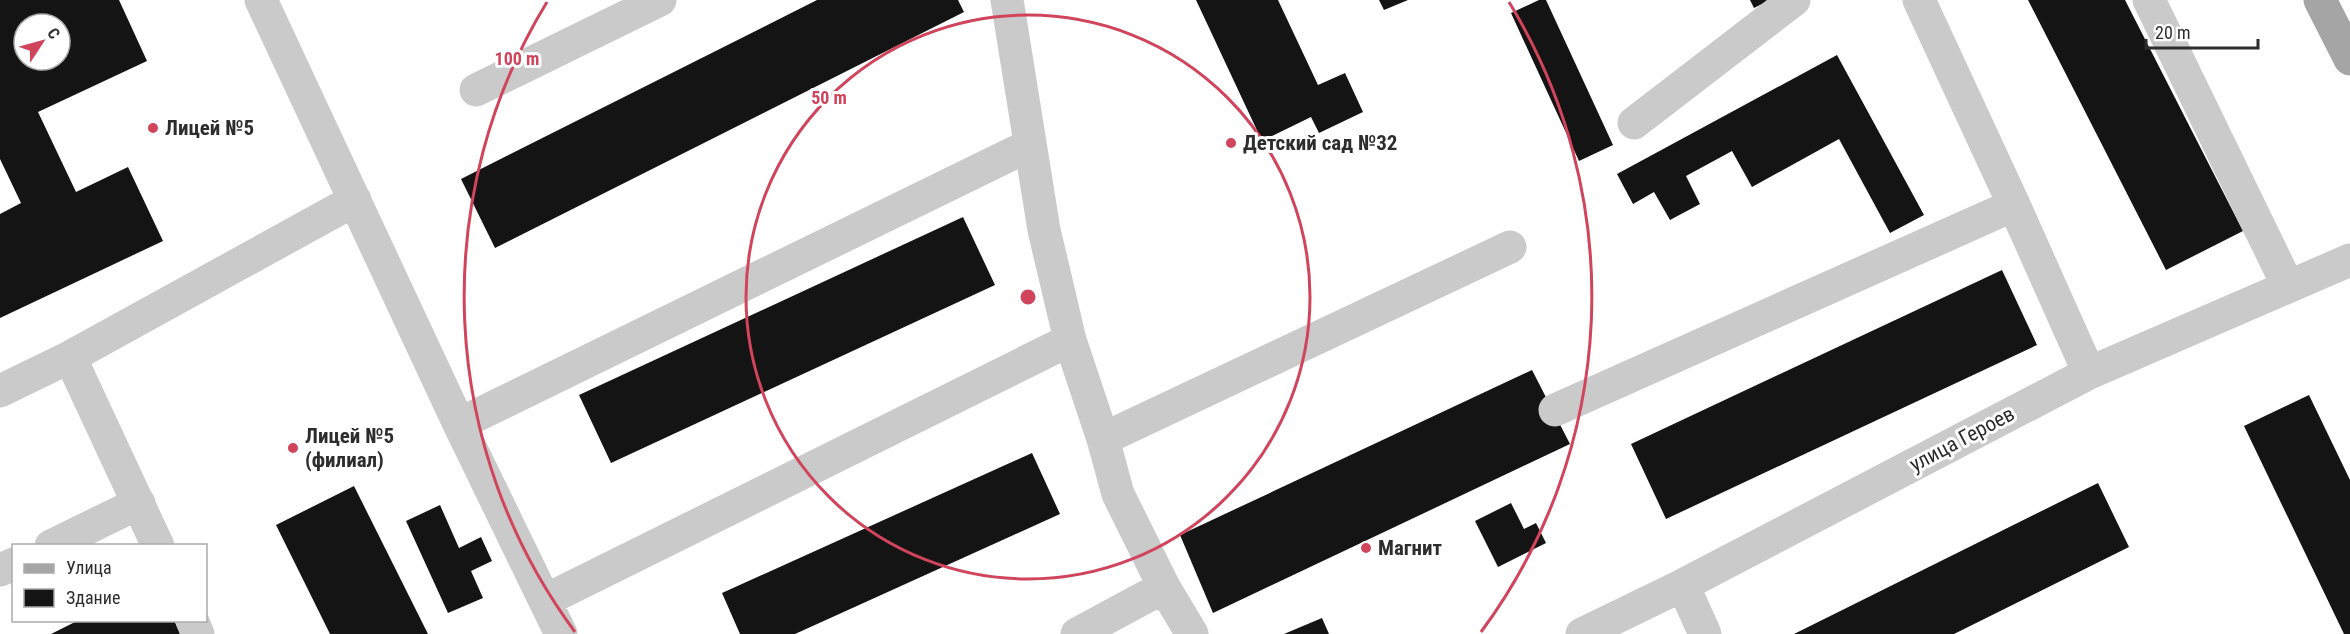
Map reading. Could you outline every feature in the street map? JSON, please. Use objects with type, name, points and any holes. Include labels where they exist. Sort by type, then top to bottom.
[{"type":"main road","points":[[2320,0],[2350,59]]},
{"type":"street","points":[[261,0],[459,424],[561,634]]},
{"type":"street","points":[[476,90],[660,0]]},
{"type":"street","points":[[1007,0],[1044,230],[1070,340],[1103,439],[1118,494],[1164,587],[1192,634]]},
{"type":"street","points":[[1634,123],[1794,0]]},
{"type":"street","points":[[1919,0],[2089,373]]},
{"type":"street","points":[[2149,0],[2288,286]]},
{"type":"street","points":[[459,424],[1030,146]]},
{"type":"street","points":[[0,392],[70,357],[355,200]]},
{"type":"street","points":[[1555,410],[2014,205]]},
{"type":"street","points":[[1103,439],[1510,247]]},
{"type":"street","name":"улица Героев","points":[[1582,634],[1683,585],[2089,373],[2350,260]]},
{"type":"street","points":[[546,600],[1070,340]]},
{"type":"street","points":[[70,357],[157,544]]},
{"type":"street","points":[[55,544],[139,503]]},
{"type":"street","points":[[1683,585],[1705,634]]},
{"type":"street","points":[[1077,634],[1164,587]]},
{"type":"building","points":[[0,0],[119,0],[147,61],[38,112],[76,192],[128,167],[163,241],[0,318],[0,214],[21,203],[0,159]]},
{"type":"building","points":[[817,0],[958,0],[964,12],[495,248],[461,179]]},
{"type":"building","points":[[1196,0],[1278,0],[1318,85],[1345,73],[1363,112],[1319,133],[1311,117],[1262,141]]},
{"type":"building","points":[[1379,0],[1408,0],[1384,10]]},
{"type":"building","points":[[1539,0],[1546,0],[1613,145],[1579,161],[1511,13]]},
{"type":"building","points":[[1750,0],[1770,0],[1754,8]]},
{"type":"building","points":[[2028,0],[2125,0],[2243,231],[2166,270]]},
{"type":"building","points":[[1837,55],[1924,215],[1890,233],[1839,139],[1752,187],[1732,151],[1686,176],[1700,204],[1670,220],[1654,192],[1633,204],[1617,174]]},
{"type":"building","points":[[963,217],[995,285],[611,463],[579,395]]},
{"type":"building","points":[[2002,270],[2037,345],[1666,519],[1631,444]]},
{"type":"building","points":[[1532,370],[1570,444],[1213,613],[1180,535]]},
{"type":"building","points":[[2309,395],[2350,480],[2350,634],[2344,634],[2244,426]]},
{"type":"building","points":[[1032,453],[1060,514],[795,634],[740,634],[722,593]]},
{"type":"building","points":[[2098,483],[2129,547],[1954,634],[1794,634]]},
{"type":"building","points":[[354,486],[428,634],[330,634],[276,525]]},
{"type":"building","points":[[1511,503],[1524,529],[1536,523],[1546,543],[1498,567],[1475,521]]},
{"type":"building","points":[[440,505],[459,548],[481,537],[492,561],[471,571],[483,598],[448,613],[406,521]]},
{"type":"building","points":[[1322,618],[1329,634],[1284,634]]},
{"type":"building","points":[[75,622],[175,622],[180,634],[51,634]]},
{"type":"place","name":"Лицей №5","points":[[153,128]]},
{"type":"place","name":"Детский сад №32","points":[[1231,143]]},
{"type":"place","name":"Лицей №5 (филиал)","points":[[293,448]]},
{"type":"place","name":"Магнит","points":[[1366,548]]}]
